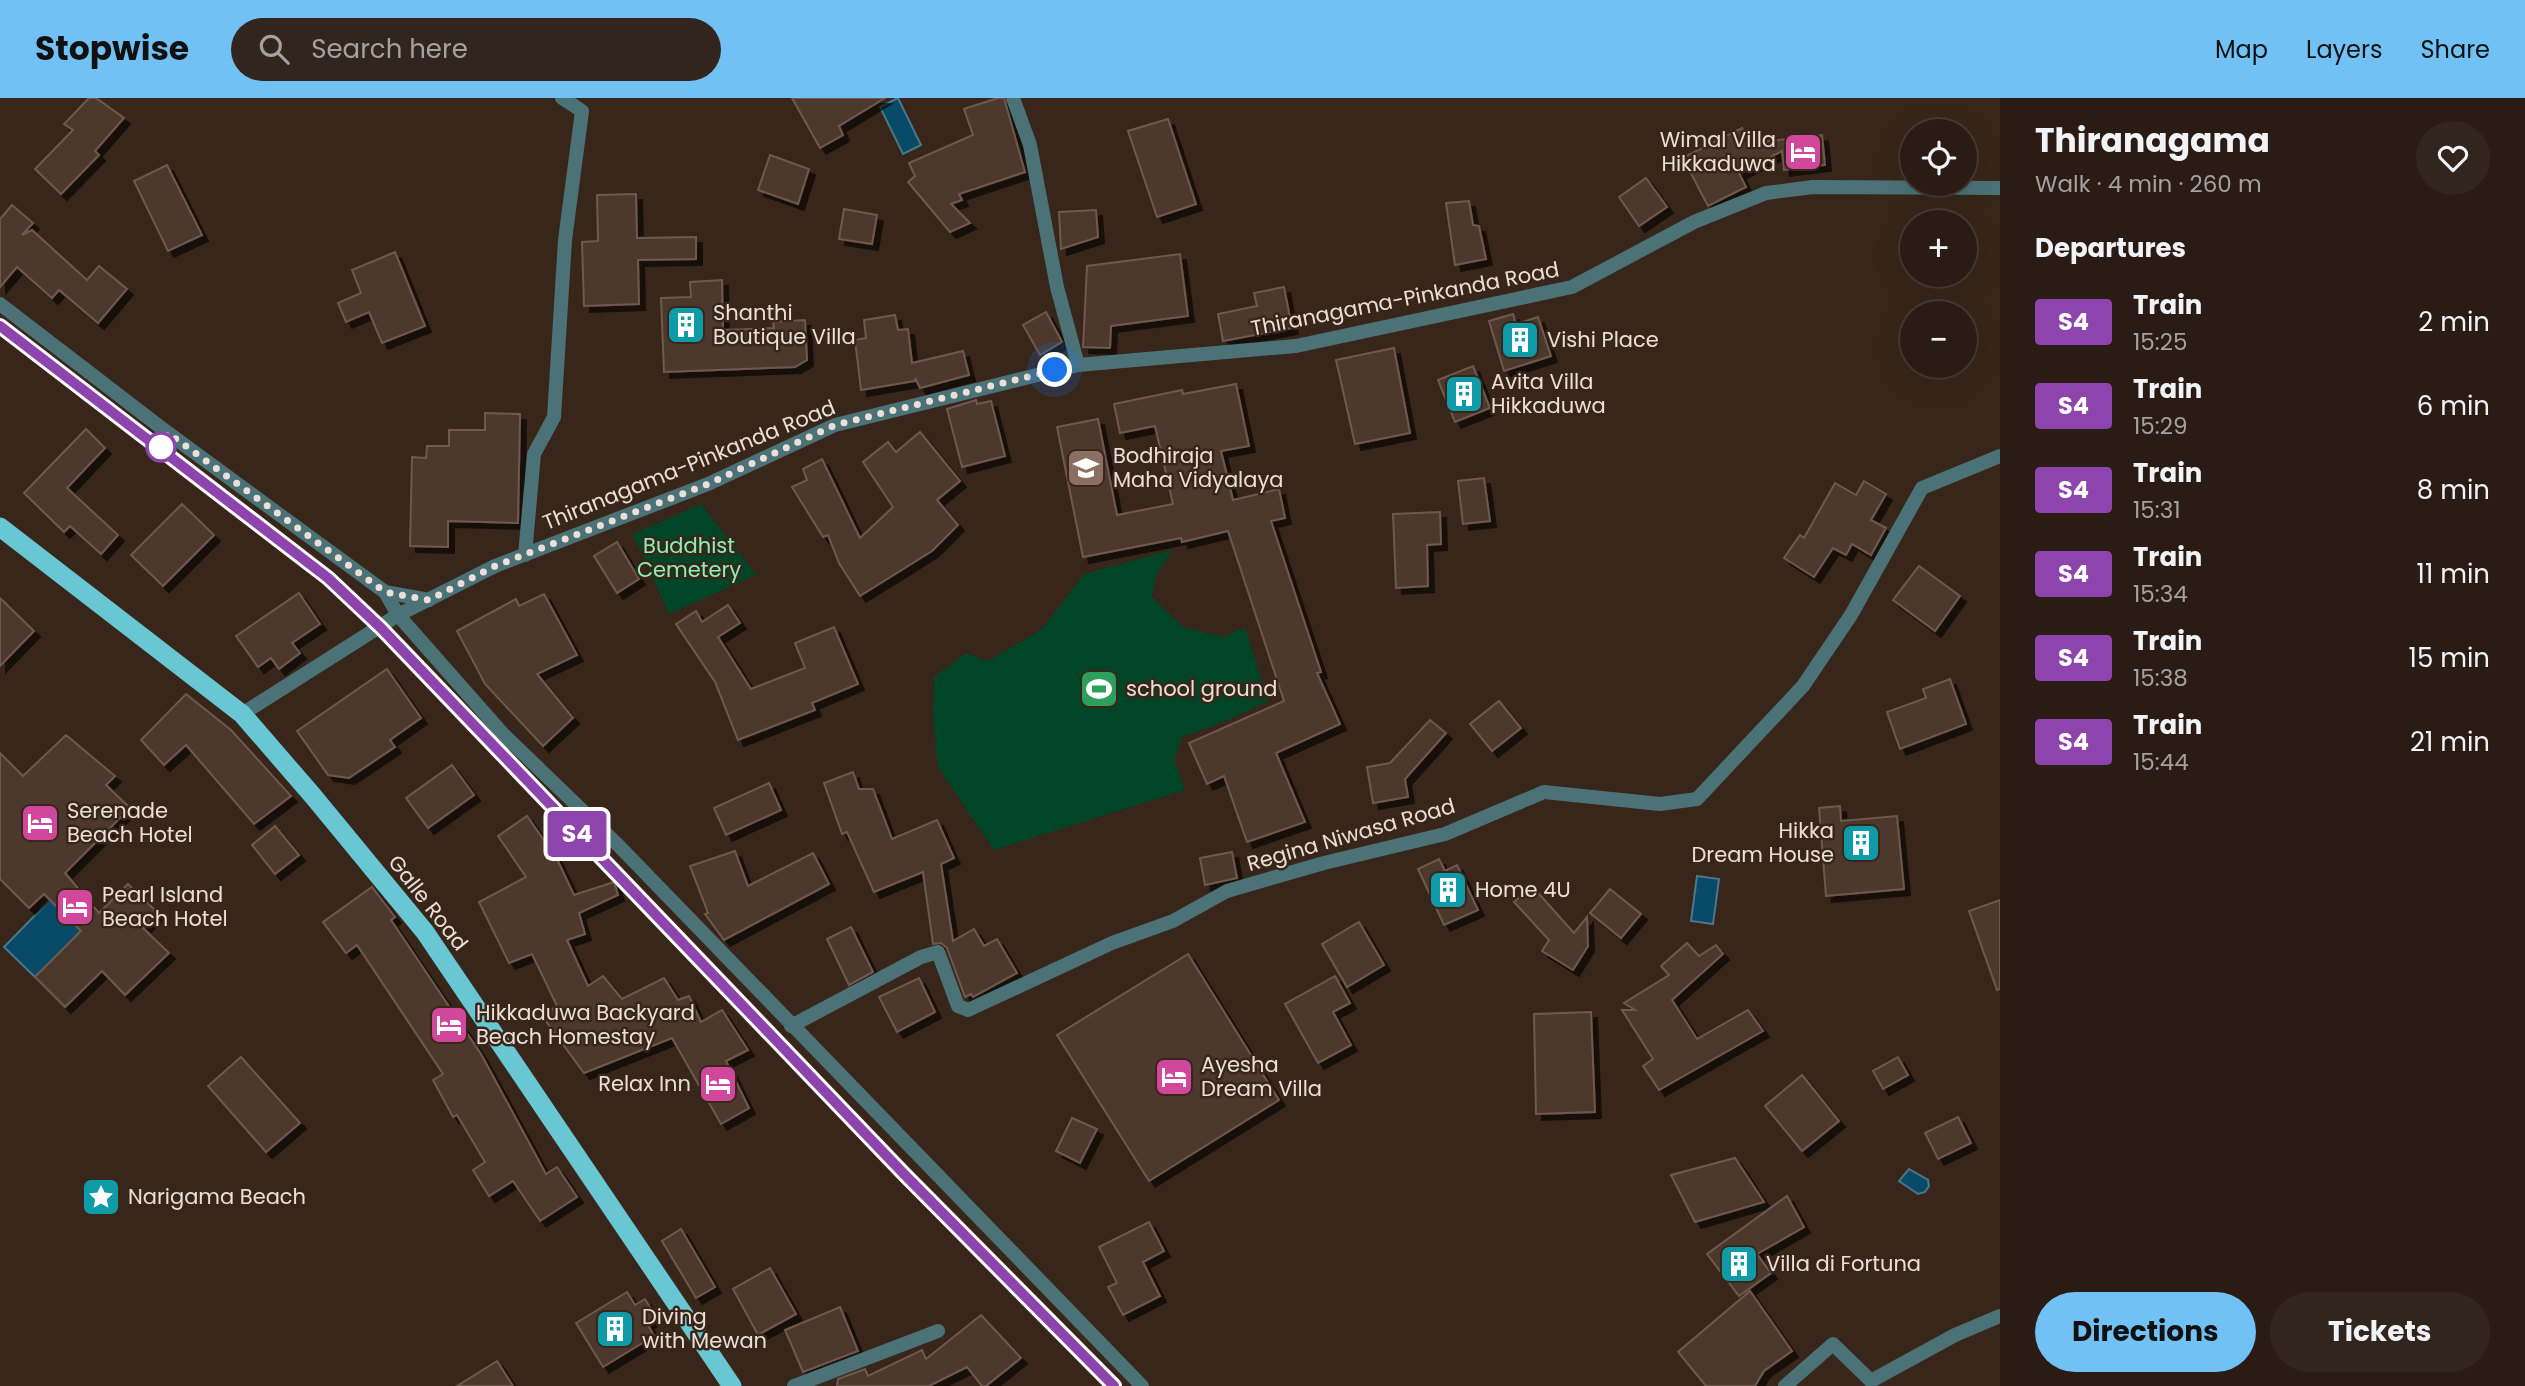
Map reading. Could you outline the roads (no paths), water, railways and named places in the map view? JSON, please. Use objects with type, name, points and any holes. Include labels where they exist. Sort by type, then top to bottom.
[{"type":"highway","name":"Galle Road","points":[[0,527],[242,714],[425,932],[732,1386]]},
{"type":"street","points":[[525,555],[534,454],[554,417],[565,240],[582,111],[562,98]]},
{"type":"street","points":[[1013,98],[1030,145],[1058,287],[1078,365]]},
{"type":"street","name":"Thiranagama-Pinkanda Road","points":[[242,714],[398,615],[525,555],[708,484],[835,425],[1078,365],[1296,346],[1573,287],[1694,222],[1766,192],[1813,187],[2000,188]]},
{"type":"street","points":[[0,304],[168,433],[385,592],[398,615],[502,733],[619,846],[1142,1386]]},
{"type":"street","name":"Regina Niwasa Road","points":[[791,1026],[921,957],[938,952],[958,1006],[968,1010],[1112,943],[1173,921],[1227,891],[1324,863],[1445,834],[1544,792],[1660,804],[1697,799],[1802,686],[1852,615],[1922,488],[2000,456]]},
{"type":"street","points":[[385,592],[429,600]]},
{"type":"street","points":[[1785,1386],[1833,1344],[1871,1381],[1955,1335],[2000,1316]]},
{"type":"street","points":[[794,1386],[938,1331]]},
{"type":"water","points":[[898,98],[921,145],[903,154],[880,107]]},
{"type":"water","points":[[1697,876],[1719,879],[1713,924],[1691,921]]},
{"type":"water","points":[[50,900],[81,931],[35,977],[4,947]]},
{"type":"water","points":[[1909,1169],[1928,1180],[1929,1186],[1925,1192],[1918,1194],[1899,1181]]},
{"type":"railway","points":[[0,326],[328,578],[381,628],[903,1174],[1114,1386]]},
{"type":"train","name":"S4","points":[[0,326],[328,578],[381,628],[904,1174],[1020,1288],[1114,1386]]},
{"type":"place","name":"Wimal Villa Hikkaduwa","points":[[1803,152]]},
{"type":"place","name":"Shanthi Boutique Villa","points":[[686,325]]},
{"type":"place","name":"Vishi Place","points":[[1520,340]]},
{"type":"place","name":"Avita Villa Hikkaduwa","points":[[1464,394]]},
{"type":"place","name":"Bodhiraja Maha Vidyalaya","points":[[1086,468]]},
{"type":"place","name":"school ground","points":[[1099,689]]},
{"type":"place","name":"Serenade Beach Hotel","points":[[40,823]]},
{"type":"place","name":"Hikka Dream House","points":[[1861,843]]},
{"type":"place","name":"Home 4U","points":[[1448,890]]},
{"type":"place","name":"Pearl Island Beach Hotel","points":[[75,907]]},
{"type":"place","name":"Hikkaduwa Backyard Beach Homestay","points":[[449,1025]]},
{"type":"place","name":"Ayesha Dream Villa","points":[[1174,1077]]},
{"type":"place","name":"Relax Inn","points":[[718,1084]]},
{"type":"place","name":"Narigama Beach","points":[[101,1197]]},
{"type":"place","name":"Villa di Fortuna","points":[[1739,1264]]},
{"type":"place","name":"Diving with Mewan","points":[[615,1329]]},
{"type":"park label","name":"Buddhist Cemetery","points":[[689,558]]}]
